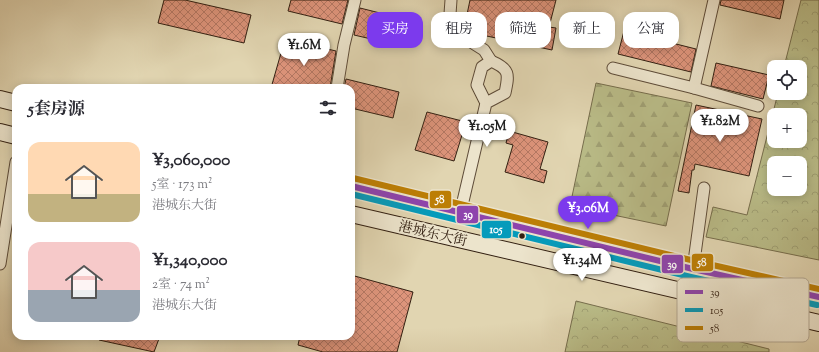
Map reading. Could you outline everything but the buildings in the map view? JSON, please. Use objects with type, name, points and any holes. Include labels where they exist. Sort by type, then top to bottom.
[{"type":"main road","points":[[0,99],[12,102]]},
{"type":"main road","points":[[0,132],[12,135]]},
{"type":"main road","name":"港城东大街","points":[[355,187],[460,214],[733,278]]},
{"type":"main road","name":"港城东大街","points":[[355,215],[677,290]]},
{"type":"main road","name":"港城东大街","points":[[809,295],[819,297]]},
{"type":"main road","name":"港城东大街","points":[[809,321],[819,323]]},
{"type":"street","points":[[338,84],[344,45],[355,0]]},
{"type":"street","points":[[451,0],[449,28],[484,50],[491,61],[503,66],[508,73],[508,81],[505,92],[486,103]]},
{"type":"street","points":[[694,88],[714,0]]},
{"type":"street","points":[[460,214],[486,103],[477,85],[482,67],[491,61]]},
{"type":"street","points":[[613,68],[758,106]]},
{"type":"street","points":[[0,264],[12,188]]},
{"type":"street","points":[[692,269],[704,188]]},
{"type":"green space","points":[[801,0],[819,0],[819,260],[706,237],[713,207],[747,215],[767,136],[767,148],[807,148],[807,108],[774,108],[776,100],[807,100],[807,60],[786,60]]},
{"type":"green space","points":[[596,83],[692,103],[666,226],[570,206]]},
{"type":"green space","points":[[576,301],[677,326],[677,342],[741,342],[769,349],[769,352],[565,352]]},
{"type":"transit line","name":"58","points":[[355,178],[770,278]]},
{"type":"transit line","name":"39","points":[[355,187],[734,278]]},
{"type":"transit line","name":"105","points":[[355,195],[696,278]]},
{"type":"transit line","name":"58","points":[[809,287],[819,289]]},
{"type":"transit line","name":"39","points":[[809,295],[819,297]]},
{"type":"transit line","name":"105","points":[[809,303],[817,305]]}]
